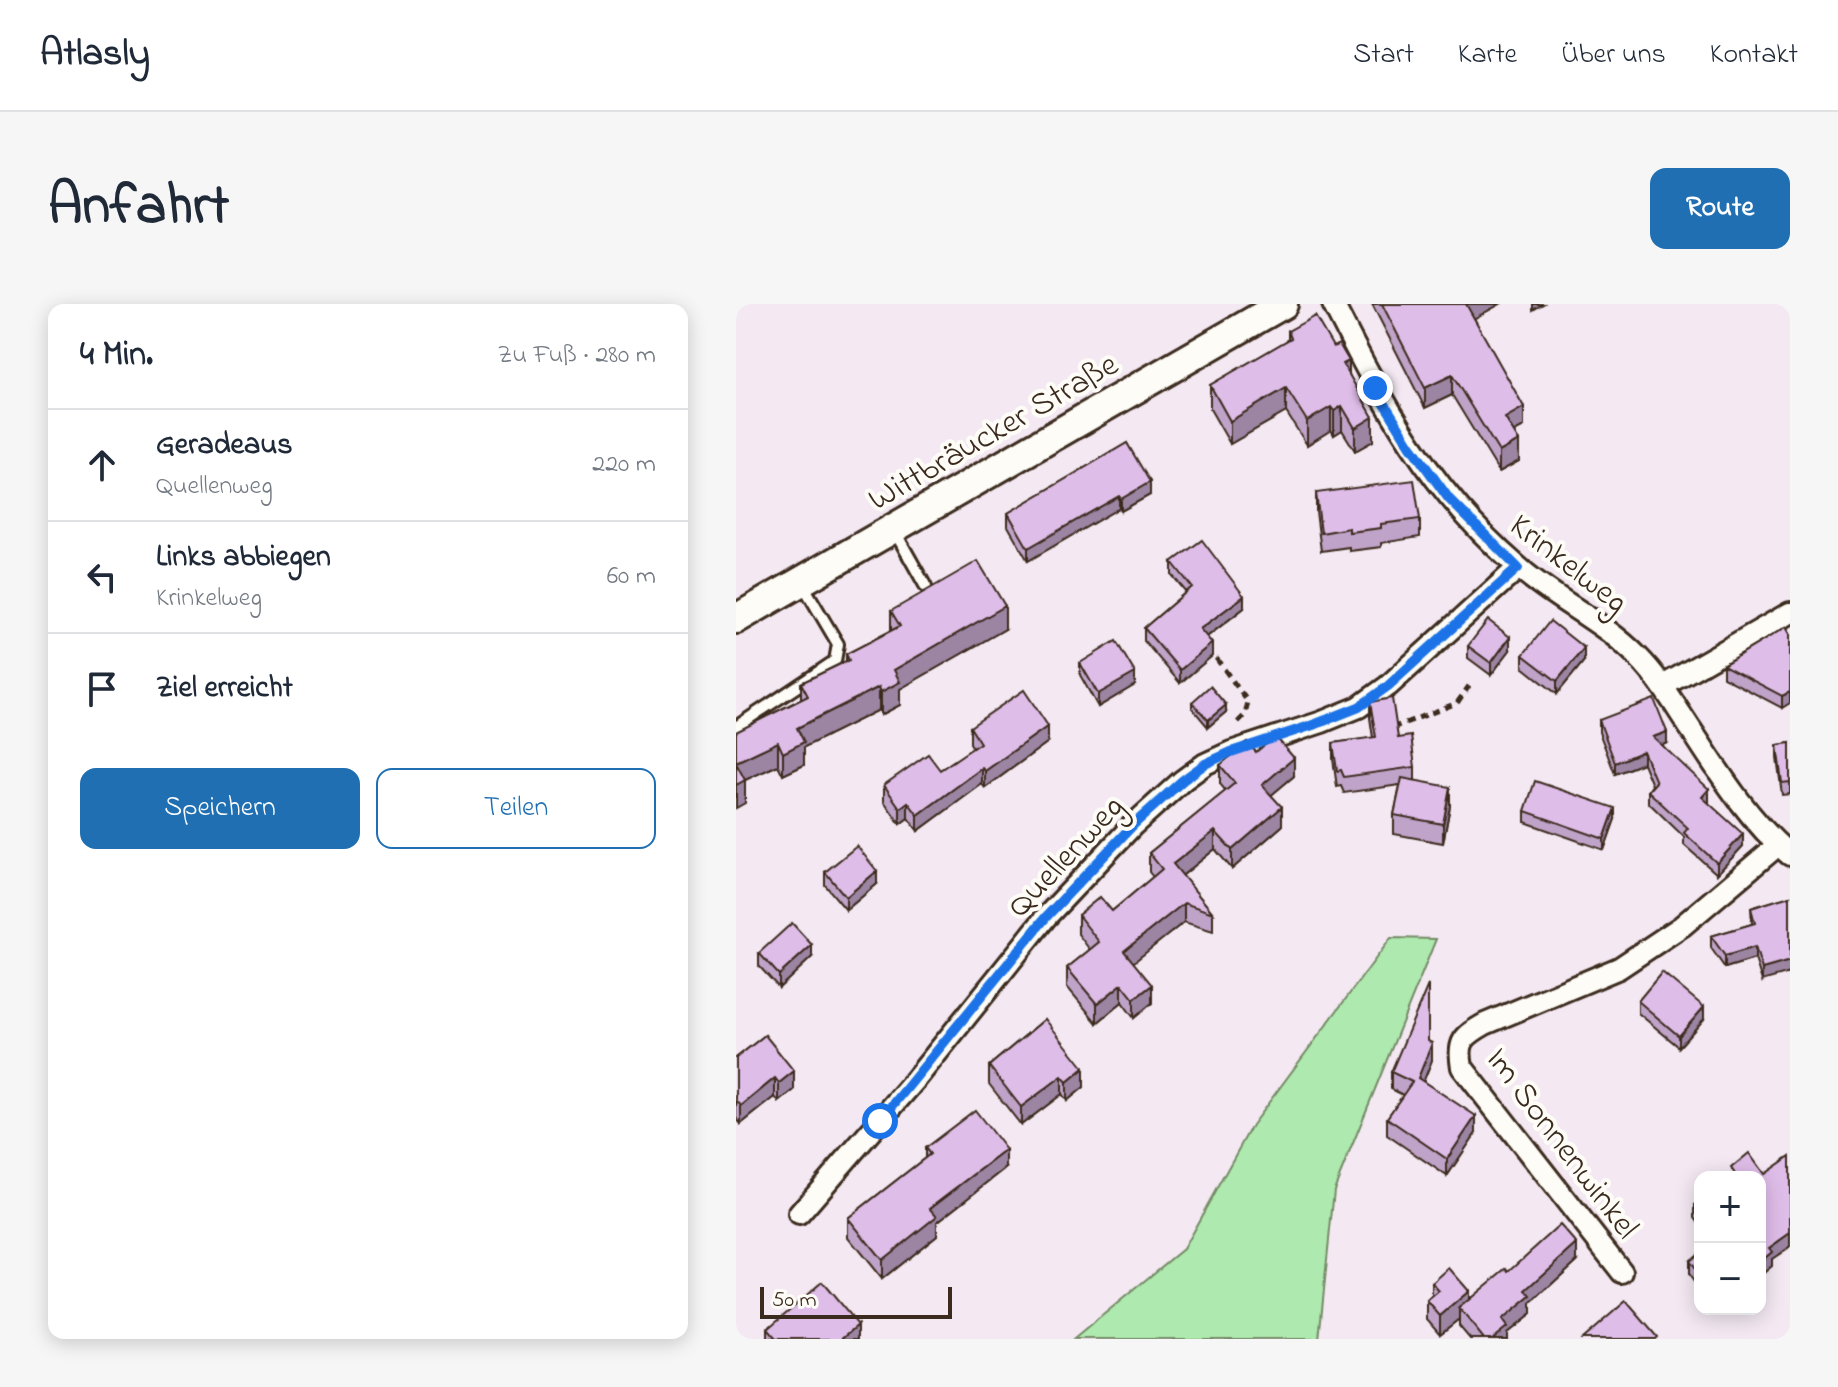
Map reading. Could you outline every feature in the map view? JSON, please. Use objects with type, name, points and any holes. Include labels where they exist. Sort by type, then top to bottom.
[{"type":"main road","name":"Wittbräucker Straße","points":[[736,619],[1283,304]]},
{"type":"street","name":"Krinkelweg","points":[[1333,304],[1375,388],[1410,445],[1449,499],[1518,568],[1609,632],[1638,657],[1663,686],[1735,791],[1784,850]]},
{"type":"street","name":"Quellenweg","points":[[799,1214],[916,1079],[1046,917],[1133,825],[1205,764],[1359,707],[1388,686],[1518,568]]},
{"type":"street","points":[[1663,686],[1790,613]]},
{"type":"street","name":"Im Sonnenwinkel","points":[[1622,1272],[1462,1067],[1459,1052],[1465,1036],[1485,1024],[1619,968],[1682,926],[1784,850]]},
{"type":"lane","points":[[893,528],[926,587]]},
{"type":"lane","points":[[736,727],[835,661],[838,644],[801,581]]},
{"type":"path","points":[[1216,658],[1248,702],[1245,715],[1228,732]]},
{"type":"path","points":[[1381,730],[1395,728],[1457,703],[1469,686]]},
{"type":"green space","points":[[1391,938],[1436,939],[1334,1190],[1319,1339],[1074,1339],[1183,1249],[1252,1125]]},
{"type":"building","points":[[1382,304],[1466,304],[1524,407],[1505,418],[1519,441],[1499,452],[1452,375],[1425,388]]},
{"type":"building","points":[[1315,316],[1333,347],[1339,344],[1349,361],[1343,364],[1373,417],[1355,428],[1342,406],[1334,411],[1331,407],[1307,421],[1286,388],[1230,421],[1210,385],[1291,338],[1288,331]]},
{"type":"building","points":[[1127,443],[1150,482],[1121,499],[1119,496],[1028,548],[1008,513]]},
{"type":"building","points":[[1414,480],[1420,519],[1381,524],[1381,528],[1349,532],[1349,528],[1321,533],[1316,493]]},
{"type":"building","points":[[1202,540],[1244,596],[1200,629],[1212,643],[1180,670],[1144,628],[1192,587],[1172,562]]},
{"type":"building","points":[[978,561],[1005,606],[894,670],[900,682],[881,692],[879,687],[797,728],[804,742],[783,753],[778,742],[736,762],[736,732],[808,696],[801,683],[849,660],[846,654],[900,626],[891,611]]},
{"type":"building","points":[[1488,620],[1510,637],[1491,663],[1468,646]]},
{"type":"building","points":[[1550,621],[1584,648],[1557,681],[1523,655]]},
{"type":"building","points":[[1786,627],[1790,634],[1790,692],[1782,696],[1723,665]]},
{"type":"building","points":[[1116,641],[1135,673],[1098,694],[1080,663]]},
{"type":"building","points":[[1210,686],[1226,705],[1208,720],[1192,702]]},
{"type":"building","points":[[1024,690],[1048,726],[985,771],[982,768],[918,815],[908,802],[900,808],[884,785],[928,754],[940,770],[980,743],[970,727]]},
{"type":"building","points":[[1392,698],[1398,738],[1411,736],[1415,767],[1344,777],[1341,770],[1337,771],[1333,743],[1376,737],[1370,702]]},
{"type":"building","points":[[1654,699],[1667,732],[1653,737],[1709,789],[1702,797],[1743,834],[1717,863],[1684,833],[1688,828],[1648,791],[1656,782],[1643,751],[1615,763],[1599,720]]},
{"type":"building","points":[[1275,736],[1294,758],[1262,785],[1282,807],[1232,850],[1215,831],[1173,864],[1213,913],[1184,903],[1124,951],[1152,985],[1134,999],[1122,984],[1097,1004],[1067,968],[1099,942],[1078,915],[1100,897],[1112,911],[1162,869],[1149,853],[1235,783],[1220,765],[1247,742],[1256,752]]},
{"type":"building","points":[[1790,743],[1790,782],[1782,783],[1777,745]]},
{"type":"building","points":[[736,763],[745,780],[736,785]]},
{"type":"building","points":[[1402,778],[1450,787],[1443,824],[1394,815]]},
{"type":"building","points":[[1535,781],[1615,808],[1604,839],[1525,811]]},
{"type":"building","points":[[857,846],[877,871],[846,897],[825,872]]},
{"type":"building","points":[[1790,896],[1790,961],[1762,969],[1755,947],[1725,956],[1711,936],[1755,923],[1751,908]]},
{"type":"building","points":[[792,923],[812,945],[779,975],[759,953]]},
{"type":"building","points":[[1662,972],[1704,1007],[1679,1036],[1638,1001]]},
{"type":"building","points":[[1428,985],[1428,1041],[1432,1043],[1418,1078],[1476,1116],[1447,1159],[1387,1118],[1412,1082],[1391,1072]]},
{"type":"building","points":[[1045,1019],[1084,1068],[1067,1082],[1062,1076],[1021,1107],[989,1066]]},
{"type":"building","points":[[765,1035],[794,1071],[779,1083],[775,1078],[741,1106],[736,1100],[736,1058]]},
{"type":"building","points":[[975,1110],[1006,1150],[930,1208],[937,1216],[882,1260],[848,1218],[930,1154],[925,1148]]},
{"type":"building","points":[[1749,1153],[1762,1171],[1733,1171],[1731,1168]]},
{"type":"building","points":[[1790,1156],[1790,1233],[1769,1248],[1772,1252],[1766,1257],[1766,1173]]},
{"type":"building","points":[[1560,1225],[1577,1244],[1526,1290],[1531,1296],[1502,1320],[1507,1327],[1492,1339],[1484,1339],[1459,1308],[1507,1268],[1509,1271]]},
{"type":"building","points":[[1449,1268],[1469,1291],[1440,1316],[1427,1301],[1439,1291],[1432,1283]]},
{"type":"building","points":[[822,1282],[858,1325],[841,1339],[776,1339],[767,1329]]},
{"type":"building","points":[[1626,1301],[1657,1337],[1655,1339],[1582,1339]]},
{"type":"route","points":[[880,1121],[1046,917],[1133,825],[1183,780],[1205,764],[1231,752],[1359,707],[1388,686],[1518,568],[1449,499],[1410,445],[1375,388]]}]
